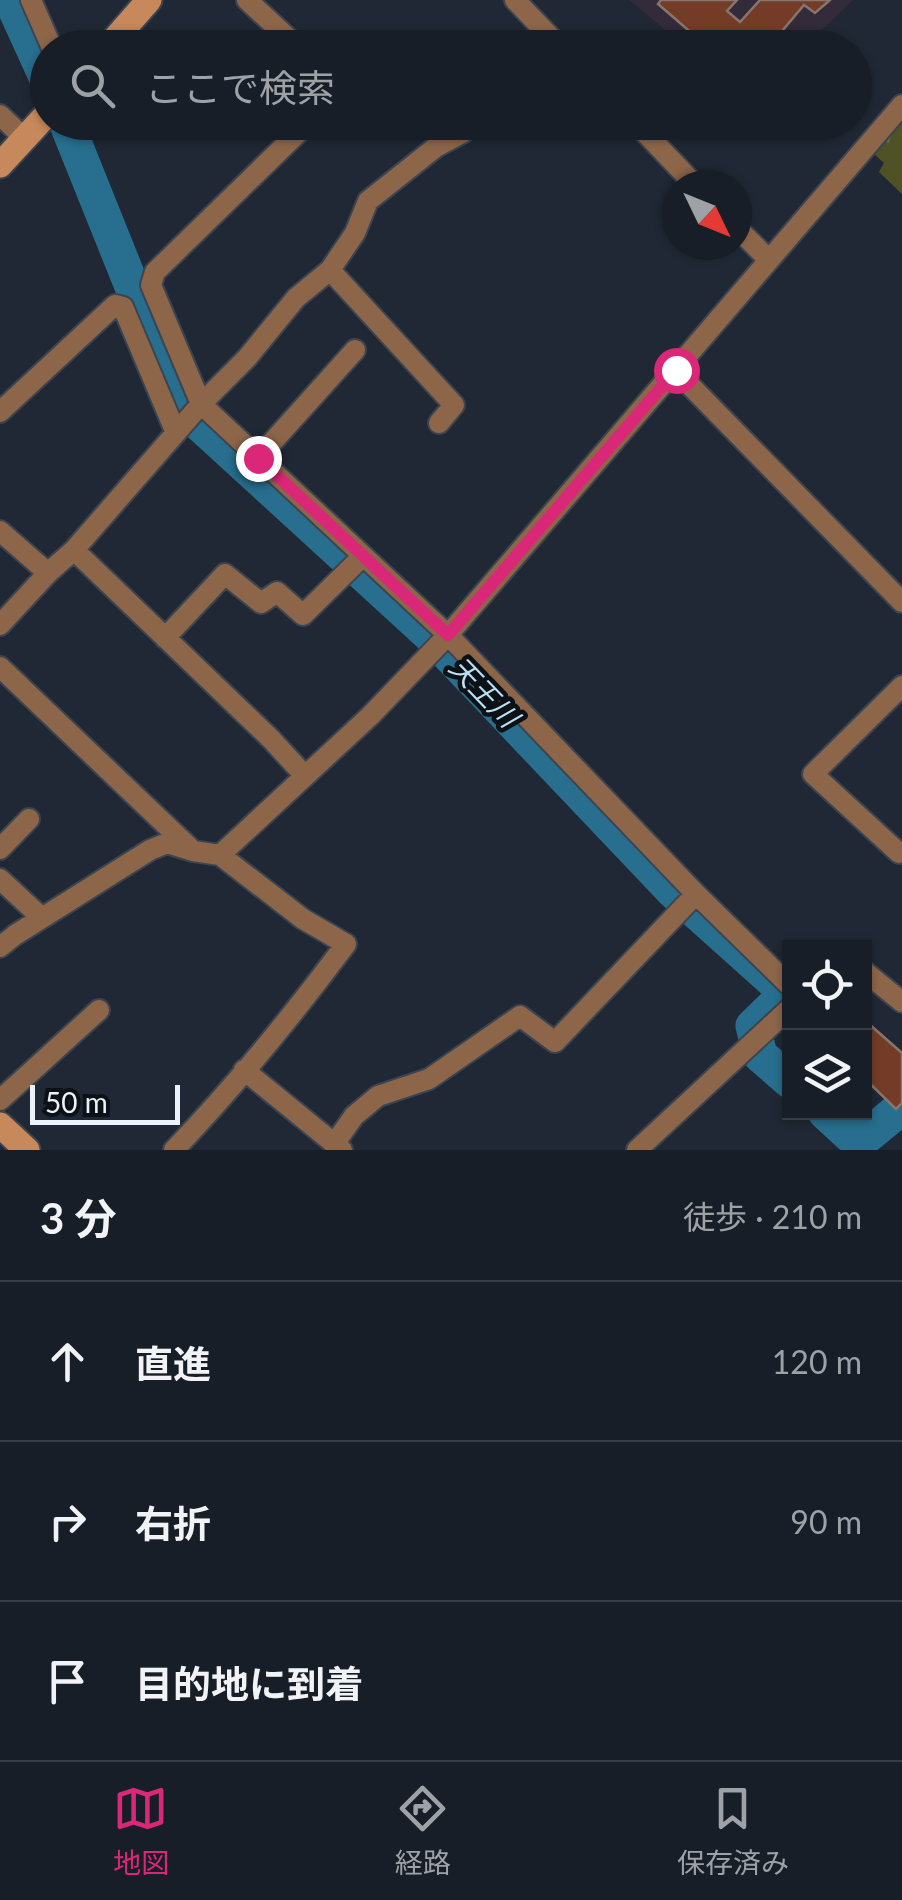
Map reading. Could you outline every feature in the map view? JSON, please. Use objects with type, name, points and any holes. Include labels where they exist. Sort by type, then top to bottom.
[{"type":"street","points":[[31,0],[44,30]]},
{"type":"street","points":[[122,30],[149,0]]},
{"type":"street","points":[[247,0],[280,30]]},
{"type":"street","points":[[516,0],[539,30]]},
{"type":"street","points":[[872,140],[902,105]]},
{"type":"street","points":[[0,115],[24,138]]},
{"type":"street","points":[[0,165],[30,132]]},
{"type":"street","points":[[290,140],[155,272],[150,285],[201,404],[448,635],[782,978]]},
{"type":"street","points":[[0,624],[74,550],[296,298],[330,270],[355,233],[368,201],[451,140]]},
{"type":"street","points":[[652,140],[681,170]]},
{"type":"street","points":[[220,855],[370,716],[448,635],[872,140]]},
{"type":"street","points":[[752,243],[768,260]]},
{"type":"street","points":[[330,270],[454,405],[439,424]]},
{"type":"street","points":[[0,412],[115,304],[124,307],[176,432]]},
{"type":"street","points":[[258,458],[355,350]]},
{"type":"street","points":[[676,370],[902,602]]},
{"type":"street","points":[[0,532],[48,573]]},
{"type":"street","points":[[74,550],[306,776]]},
{"type":"street","points":[[166,638],[226,574],[261,603],[277,592],[303,614],[363,556]]},
{"type":"street","points":[[0,667],[193,851]]},
{"type":"street","points":[[899,853],[813,774],[902,686]]},
{"type":"street","points":[[0,849],[29,819]]},
{"type":"street","points":[[0,947],[150,850],[167,844],[220,855],[302,920],[346,944],[305,999],[174,1150]]},
{"type":"street","points":[[0,879],[42,918]]},
{"type":"street","points":[[244,1070],[338,1146],[354,1116],[378,1096],[429,1079],[520,1016],[554,1042],[696,894]]},
{"type":"street","points":[[872,978],[902,1002]]},
{"type":"street","points":[[0,1100],[99,1010]]},
{"type":"street","points":[[637,1150],[782,1015]]},
{"type":"street","points":[[0,1125],[28,1150]]},
{"type":"shaded area","points":[[629,0],[853,0],[822,30],[665,30]]},
{"type":"green space","points":[[902,118],[902,194],[879,172],[884,163],[873,153]]},
{"type":"building","points":[[661,0],[737,0],[727,11],[740,22],[760,0],[830,0],[815,13],[804,5],[783,30],[688,30],[658,4]]},
{"type":"building","points":[[872,1027],[902,1053],[902,1103],[896,1109],[872,1086]]},
{"type":"waterway","name":"天王川","points":[[11,0],[30,42]]},
{"type":"waterway","name":"天王川","points":[[73,140],[180,406],[428,633],[673,891],[787,993],[753,1026],[760,1055],[782,1074]]},
{"type":"waterway","name":"天王川","points":[[834,1120],[850,1135],[867,1136],[902,1107]]},
{"type":"route","points":[[258,458],[448,635],[676,370]]}]
